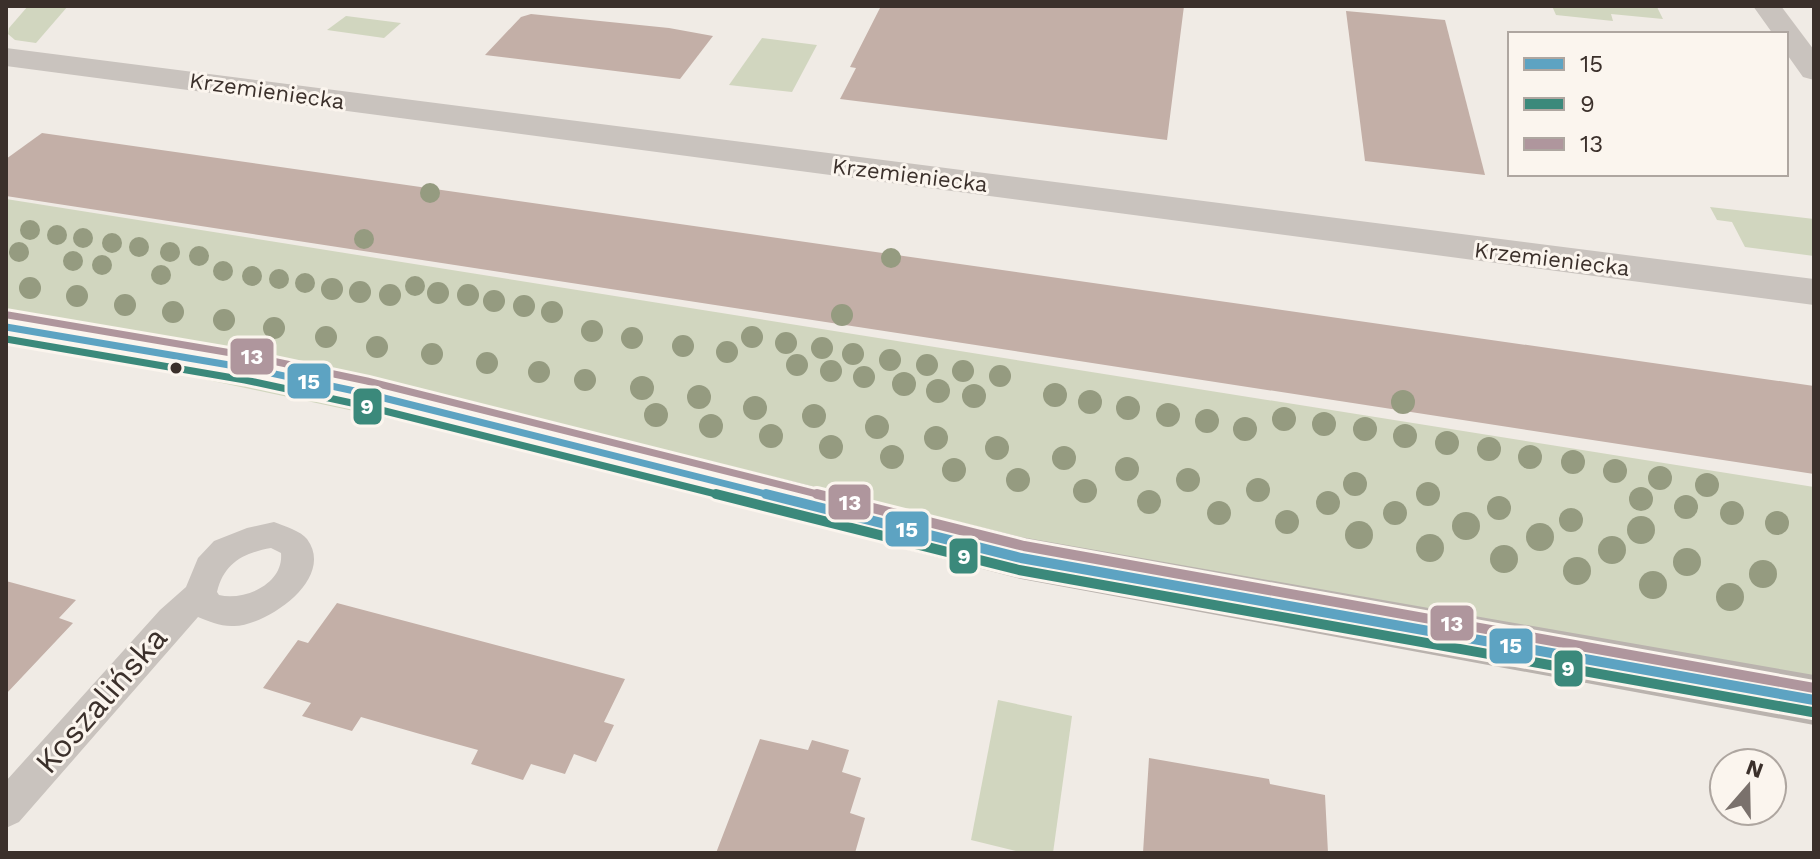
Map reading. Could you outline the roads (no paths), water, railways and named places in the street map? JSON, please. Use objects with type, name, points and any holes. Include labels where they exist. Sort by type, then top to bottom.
[{"type":"street","points":[[1767,6],[1786,32]]},
{"type":"street","points":[[1788,35],[1814,71]]},
{"type":"street","name":"Krzemieniecka","points":[[6,57],[1814,292]]},
{"type":"street","points":[[6,327],[247,368],[364,393],[1021,558],[1814,700]]},
{"type":"lane","name":"Koszalińska","points":[[6,809],[163,630],[200,594]]}]
